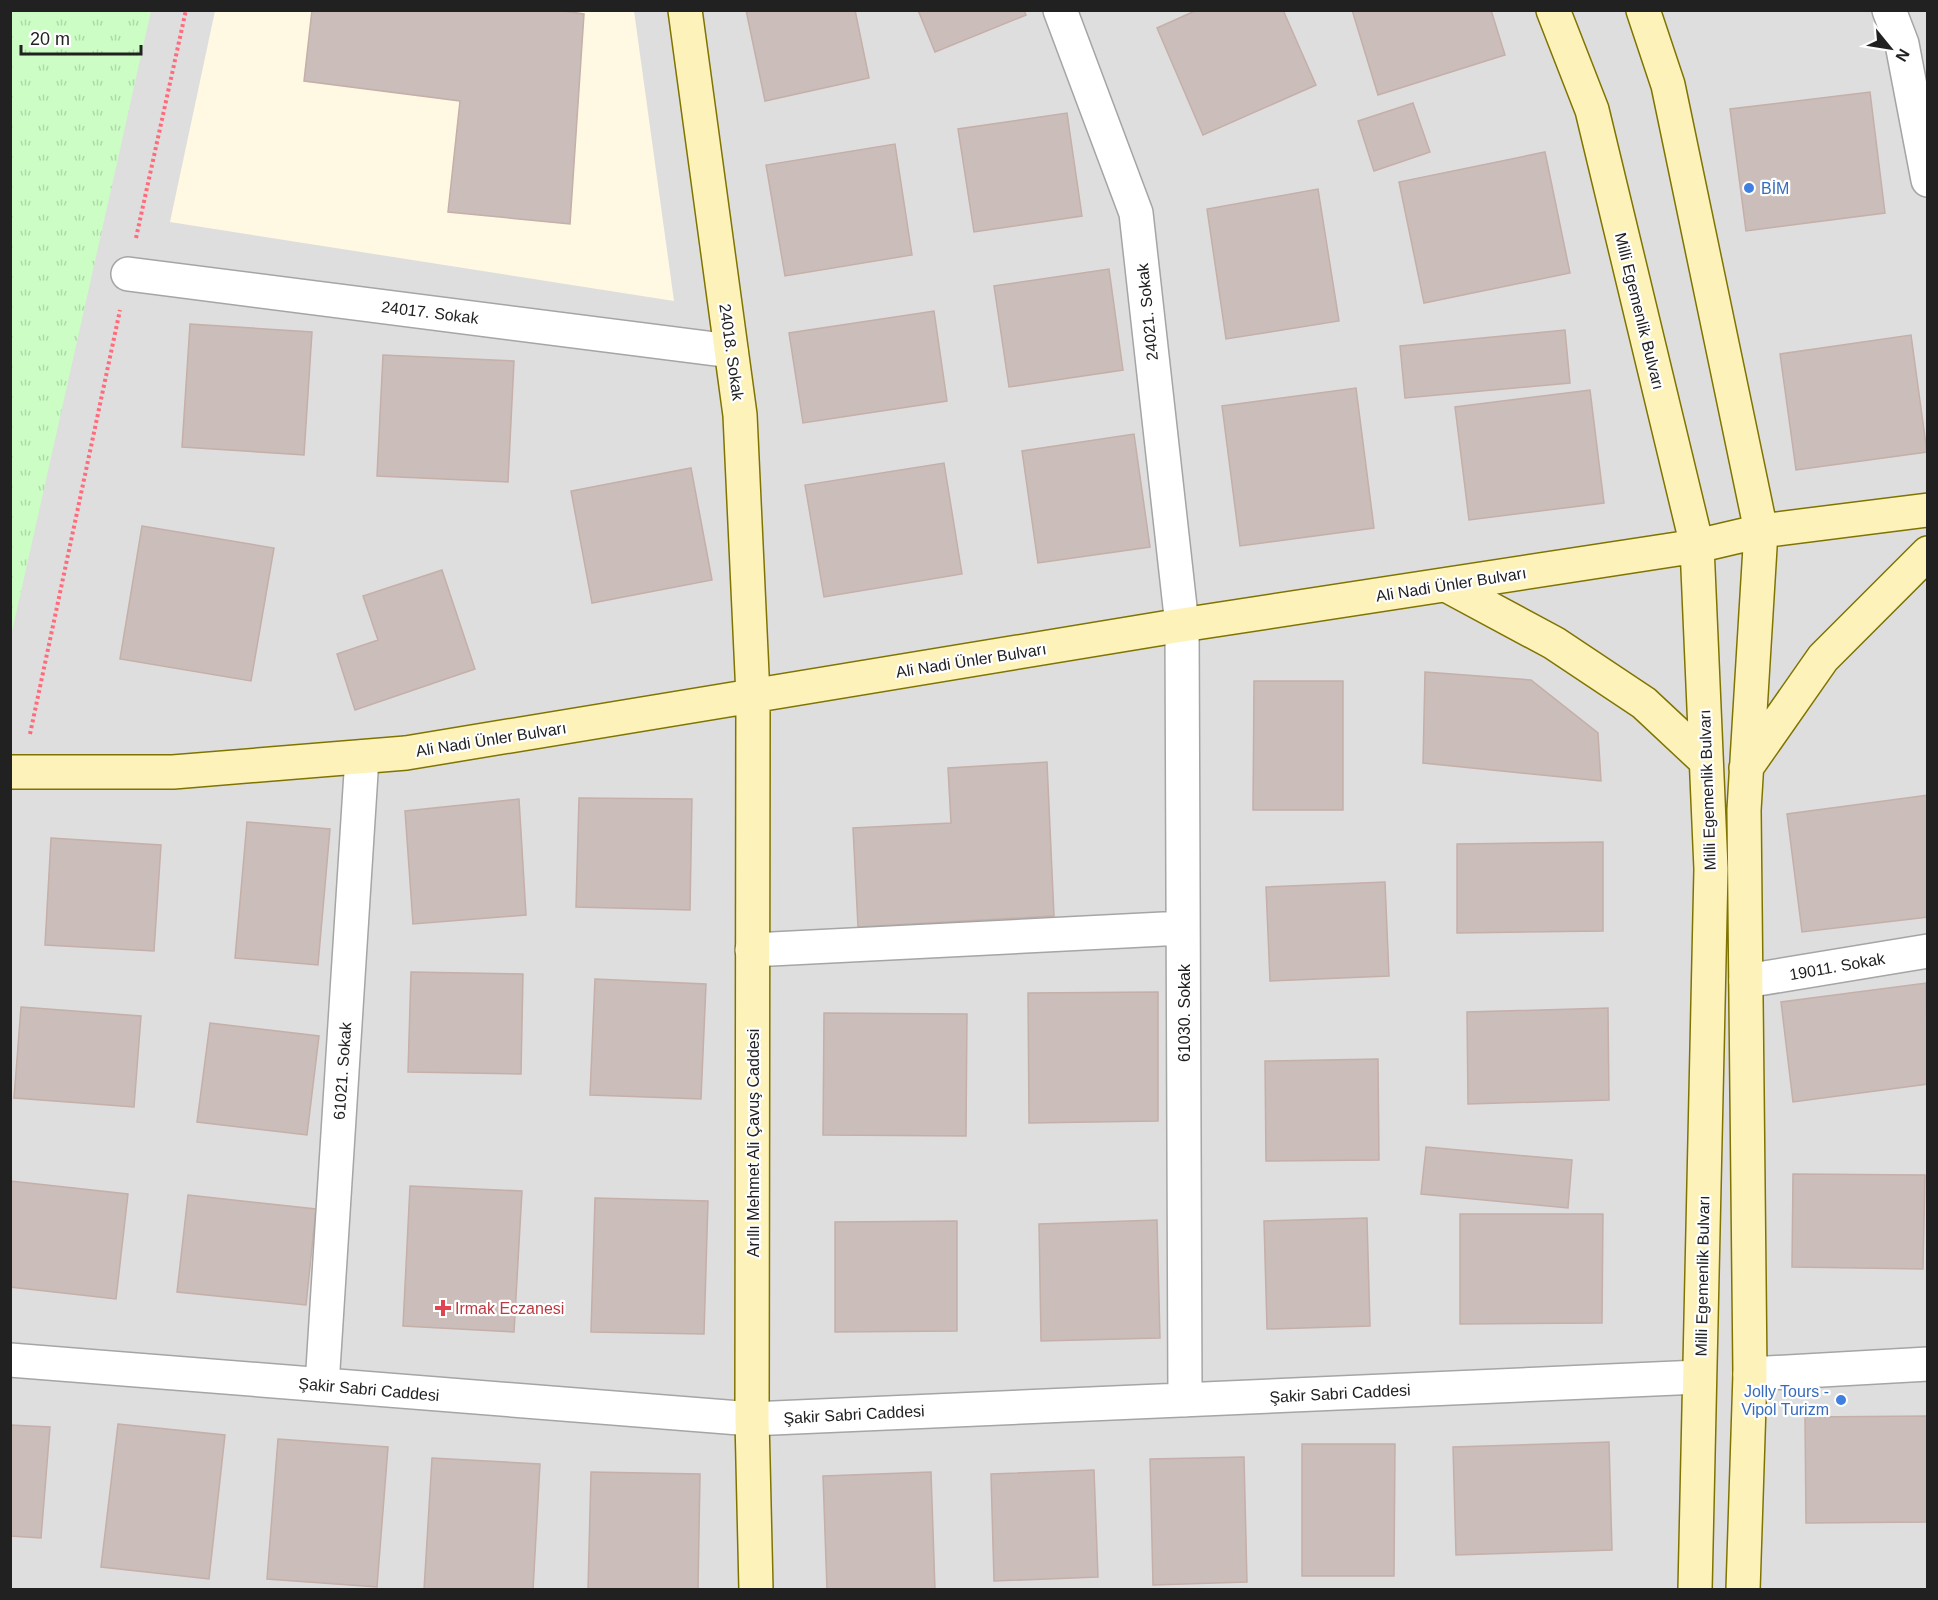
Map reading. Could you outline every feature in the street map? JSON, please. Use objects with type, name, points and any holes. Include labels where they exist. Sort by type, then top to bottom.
[{"type":"main road","name":"24018. Sokak","points":[[685,10],[740,415],[753,696]]},
{"type":"main road","name":"Milli Egemenlik Bulvarı","points":[[1553,10],[1592,110],[1697,546],[1711,869],[1695,1590]]},
{"type":"main road","points":[[1643,10],[1668,85],[1761,531],[1744,810],[1750,1374],[1743,1590]]},
{"type":"main road","name":"Ali Nadi Ünler Bulvarı","points":[[16,772],[173,772],[406,753],[1182,625],[1697,546],[1761,531],[1928,510]]},
{"type":"main road","points":[[1746,768],[1823,658],[1928,553]]},
{"type":"main road","points":[[1446,585],[1554,643],[1644,703],[1706,761]]},
{"type":"main road","name":"Arıllı Mehmet Ali Çavuş Caddesi","points":[[753,696],[753,1419],[756,1590]]},
{"type":"street","name":"24021. Sokak","points":[[1060,10],[1136,213],[1182,625]]},
{"type":"street","points":[[1889,10],[1902,44],[1928,180]]},
{"type":"street","name":"24017. Sokak","points":[[128,274],[731,351]]},
{"type":"street","name":"61030. Sokak","points":[[1182,625],[1185,1400]]},
{"type":"street","name":"61021. Sokak","points":[[322,1385],[362,757]]},
{"type":"street","points":[[753,950],[1183,928]]},
{"type":"street","name":"19011. Sokak","points":[[1746,981],[1928,951]]},
{"type":"street","name":"Şakir Sabri Caddesi","points":[[10,1360],[753,1419],[1699,1377]]},
{"type":"street","points":[[1750,1374],[1928,1364]]},
{"type":"path","points":[[16,772],[186,10]]},
{"type":"shaded area","points":[[11,11],[1927,11],[1927,1589],[11,1589]]},
{"type":"shaded area","points":[[215,11],[634,11],[674,301],[170,222]]},
{"type":"green space","points":[[10,11],[151,11],[11,636]]},
{"type":"building","points":[[312,10],[557,10],[584,14],[570,224],[448,212],[460,101],[304,81]]},
{"type":"building","points":[[746,10],[855,10],[869,78],[765,101]]},
{"type":"building","points":[[918,10],[1024,10],[1026,15],[935,52]]},
{"type":"building","points":[[1197,10],[1283,10],[1316,85],[1203,135],[1157,28]]},
{"type":"building","points":[[1352,10],[1491,10],[1505,55],[1378,95]]},
{"type":"building","points":[[1870,92],[1885,213],[1746,231],[1730,109]]},
{"type":"building","points":[[1413,103],[1430,152],[1374,171],[1358,121]]},
{"type":"building","points":[[1067,113],[1082,216],[974,232],[958,129]]},
{"type":"building","points":[[895,144],[912,255],[785,276],[766,165]]},
{"type":"building","points":[[1545,152],[1570,273],[1424,303],[1399,182]]},
{"type":"building","points":[[1318,189],[1339,321],[1226,339],[1207,209]]},
{"type":"building","points":[[1109,269],[1123,370],[1009,387],[994,286]]},
{"type":"building","points":[[934,311],[947,401],[803,423],[789,333]]},
{"type":"building","points":[[190,324],[312,332],[304,455],[182,447]]},
{"type":"building","points":[[1565,330],[1570,383],[1405,398],[1400,346]]},
{"type":"building","points":[[1911,335],[1927,452],[1796,470],[1780,354]]},
{"type":"building","points":[[383,355],[514,361],[508,482],[377,476]]},
{"type":"building","points":[[1356,388],[1374,528],[1240,546],[1222,406]]},
{"type":"building","points":[[1590,390],[1604,503],[1469,520],[1455,407]]},
{"type":"building","points":[[1134,434],[1150,547],[1038,563],[1022,451]]},
{"type":"building","points":[[944,463],[962,574],[824,597],[805,485]]},
{"type":"building","points":[[691,468],[712,580],[592,603],[571,491]]},
{"type":"building","points":[[142,526],[274,548],[251,681],[120,659]]},
{"type":"building","points":[[442,570],[475,669],[355,710],[337,654],[378,640],[363,596]]},
{"type":"building","points":[[1425,672],[1531,680],[1598,733],[1601,781],[1423,763]]},
{"type":"building","points":[[1254,681],[1343,681],[1343,810],[1253,810]]},
{"type":"building","points":[[1047,762],[1054,916],[858,927],[853,828],[951,823],[948,768]]},
{"type":"building","points":[[1928,795],[1928,917],[1802,932],[1787,814]]},
{"type":"building","points":[[579,798],[692,799],[690,910],[576,907]]},
{"type":"building","points":[[519,799],[526,915],[413,924],[405,811]]},
{"type":"building","points":[[247,822],[330,829],[318,965],[235,958]]},
{"type":"building","points":[[51,838],[161,845],[154,951],[45,945]]},
{"type":"building","points":[[1603,842],[1603,931],[1457,933],[1457,844]]},
{"type":"building","points":[[1385,882],[1389,976],[1270,981],[1266,887]]},
{"type":"building","points":[[411,972],[523,974],[521,1074],[408,1072]]},
{"type":"building","points":[[595,979],[706,984],[701,1099],[590,1095]]},
{"type":"building","points":[[1926,983],[1928,1084],[1793,1102],[1781,1002]]},
{"type":"building","points":[[1158,992],[1158,1121],[1029,1123],[1028,993]]},
{"type":"building","points":[[21,1007],[141,1016],[134,1107],[14,1098]]},
{"type":"building","points":[[1608,1008],[1609,1100],[1468,1104],[1467,1012]]},
{"type":"building","points":[[824,1013],[967,1014],[966,1136],[823,1135]]},
{"type":"building","points":[[210,1023],[319,1036],[307,1135],[197,1122]]},
{"type":"building","points":[[1378,1059],[1379,1160],[1266,1161],[1265,1061]]},
{"type":"building","points":[[1426,1147],[1572,1160],[1568,1208],[1421,1194]]},
{"type":"building","points":[[1793,1174],[1925,1175],[1923,1269],[1792,1267]]},
{"type":"building","points":[[10,1181],[128,1194],[116,1299],[10,1287]]},
{"type":"building","points":[[410,1186],[522,1191],[514,1332],[403,1326]]},
{"type":"building","points":[[188,1195],[316,1209],[306,1305],[177,1292]]},
{"type":"building","points":[[595,1198],[708,1201],[704,1334],[591,1332]]},
{"type":"building","points":[[1460,1214],[1603,1214],[1602,1323],[1460,1324]]},
{"type":"building","points":[[1367,1218],[1370,1326],[1267,1329],[1264,1221]]},
{"type":"building","points":[[1157,1220],[1160,1338],[1041,1341],[1039,1224]]},
{"type":"building","points":[[957,1221],[957,1331],[835,1332],[835,1222]]},
{"type":"building","points":[[1928,1416],[1928,1522],[1806,1523],[1805,1417]]},
{"type":"building","points":[[118,1424],[225,1435],[209,1579],[101,1567]]},
{"type":"building","points":[[10,1425],[50,1427],[41,1538],[10,1536]]},
{"type":"building","points":[[278,1439],[388,1447],[377,1587],[267,1579]]},
{"type":"building","points":[[1609,1442],[1612,1550],[1456,1555],[1453,1447]]},
{"type":"building","points":[[1302,1444],[1395,1444],[1394,1576],[1302,1576]]},
{"type":"building","points":[[1244,1457],[1247,1582],[1153,1585],[1150,1459]]},
{"type":"building","points":[[432,1458],[540,1464],[533,1590],[424,1590]]},
{"type":"building","points":[[1094,1470],[1098,1577],[994,1581],[991,1474]]},
{"type":"building","points":[[591,1472],[700,1474],[698,1590],[588,1590]]},
{"type":"building","points":[[931,1472],[935,1590],[827,1590],[823,1476]]},
{"type":"place","name":"BİM","points":[[1749,188]]},
{"type":"place","name":"Irmak Eczanesi","points":[[443,1308]]},
{"type":"place","name":"Jolly Tours - Vipol Turizm","points":[[1841,1400]]}]
